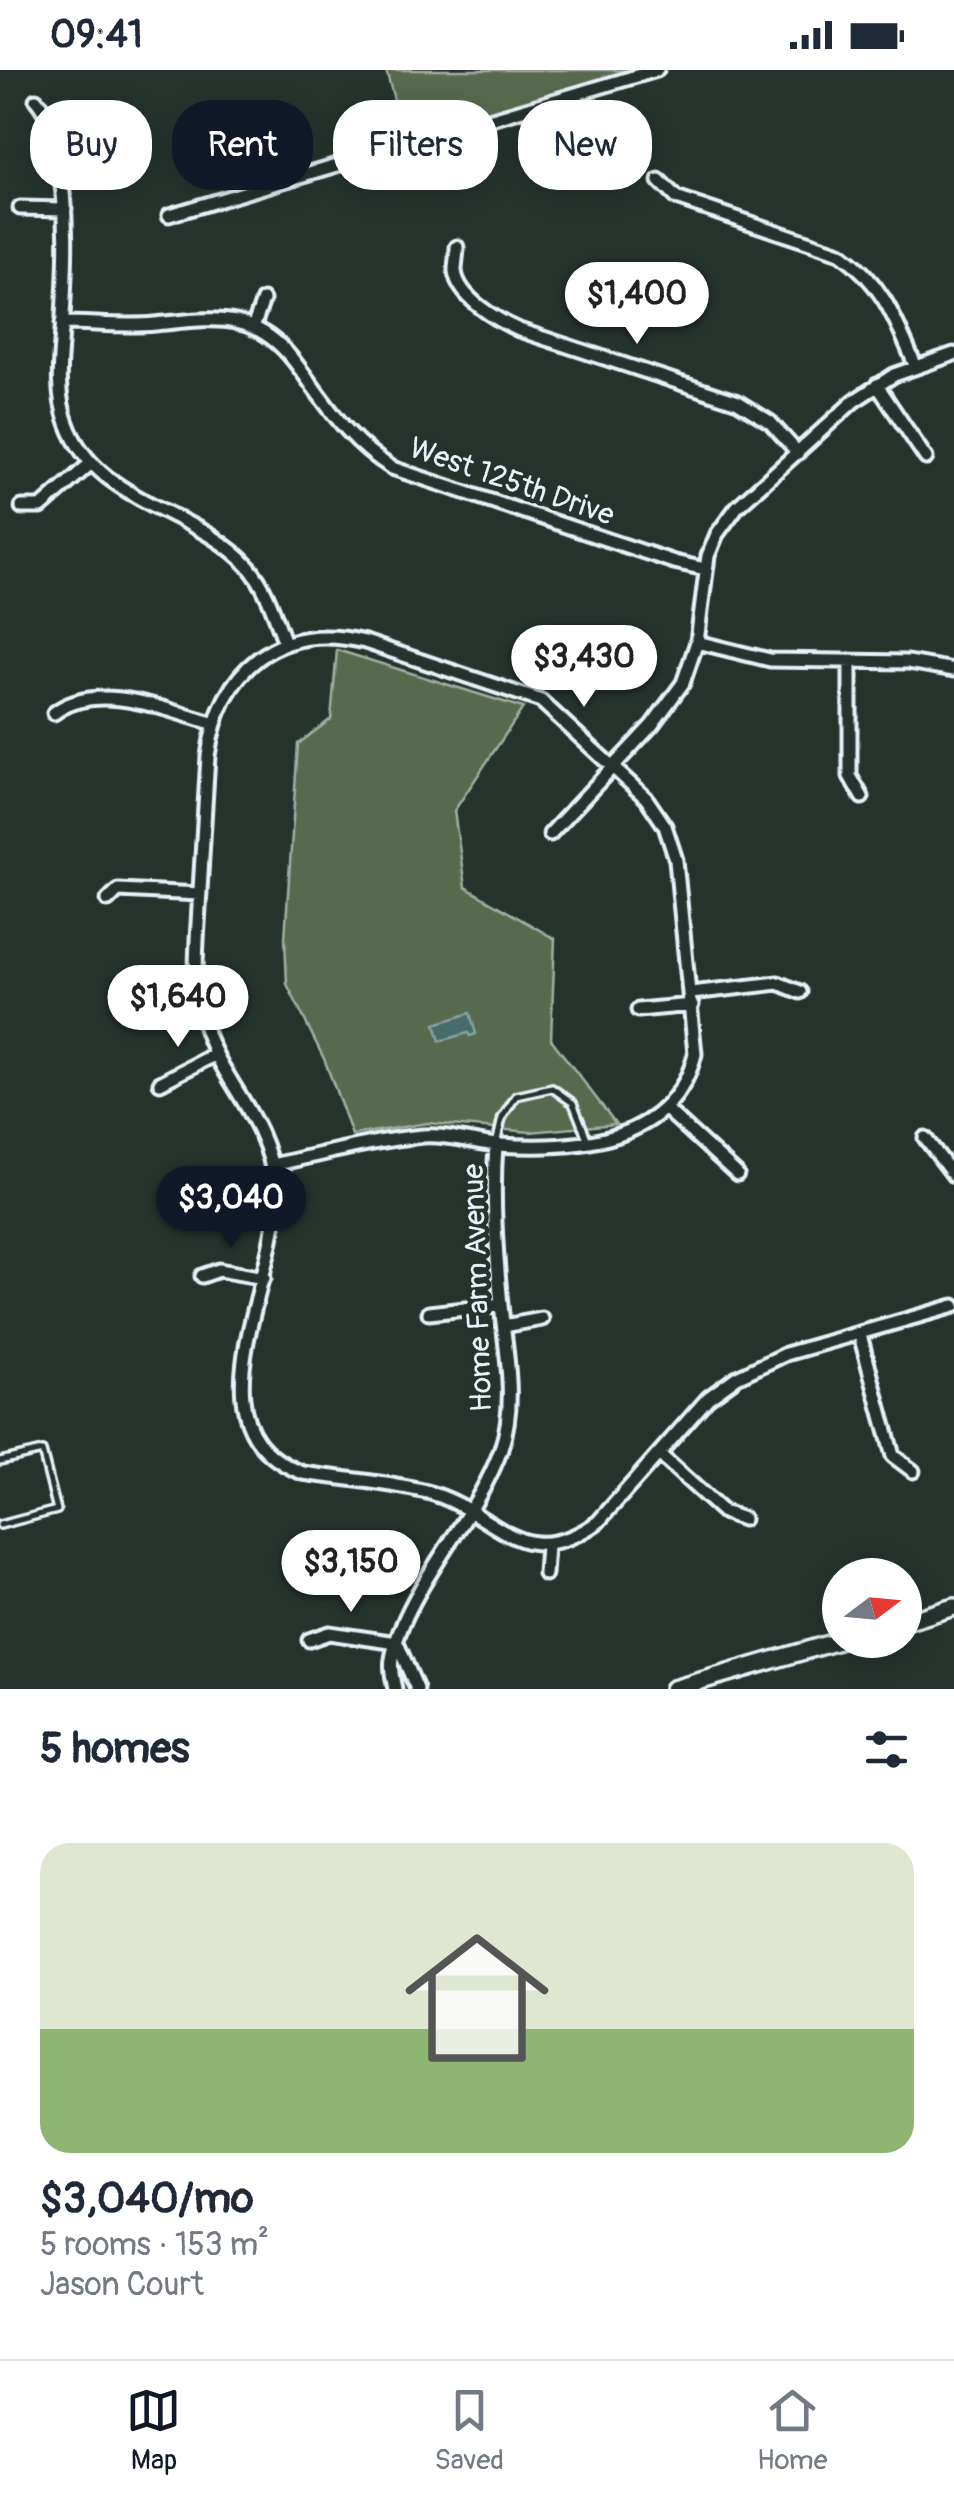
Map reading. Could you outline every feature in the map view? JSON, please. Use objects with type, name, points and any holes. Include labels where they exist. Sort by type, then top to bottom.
[{"type":"main road","points":[[922,1617],[954,1608]]},
{"type":"main road","points":[[673,1689],[822,1646]]},
{"type":"street","points":[[169,215],[656,70]]},
{"type":"street","points":[[659,181],[676,198],[849,259],[880,289],[915,365]]},
{"type":"street","points":[[62,190],[65,209],[58,370],[62,410],[71,435],[90,464],[108,479],[217,540],[242,560],[266,594],[285,643]]},
{"type":"street","points":[[20,208],[65,209]]},
{"type":"street","points":[[457,246],[455,273],[459,282],[498,320],[738,402],[770,422],[798,453]]},
{"type":"street","points":[[253,328],[263,300]]},
{"type":"street","name":"West 125th Drive","points":[[62,323],[152,324],[231,319],[253,328],[284,350],[354,441],[392,468],[705,569]]},
{"type":"street","points":[[550,834],[674,697],[697,642],[705,569],[712,544],[737,507],[854,401],[915,365],[954,354]]},
{"type":"street","points":[[878,385],[926,458]]},
{"type":"street","points":[[22,508],[41,507],[90,464]]},
{"type":"street","points":[[737,1174],[667,1110],[692,1067],[695,1041],[678,874],[671,841],[657,812],[614,767],[552,708],[529,695],[348,638],[312,636],[285,643],[240,674],[212,723],[197,989],[203,1023],[216,1054],[253,1112],[272,1166],[276,1214],[240,1385],[243,1408],[263,1448],[303,1473],[427,1492],[506,1534],[547,1545],[578,1535],[598,1522],[708,1398],[736,1377],[786,1354],[954,1306]]},
{"type":"street","points":[[697,642],[770,660],[908,662],[954,670]]},
{"type":"street","points":[[850,662],[850,776],[862,797]]},
{"type":"street","points":[[54,714],[76,700],[101,698],[212,723]]},
{"type":"street","points":[[108,900],[118,890],[200,894]]},
{"type":"street","points":[[638,1010],[778,983],[800,992]]},
{"type":"street","points":[[160,1083],[216,1054]]},
{"type":"street","name":"Home Farm Avenue","points":[[395,1689],[392,1660],[414,1604],[470,1512],[500,1451],[509,1417],[510,1377],[494,1190],[496,1145],[588,1141],[634,1130],[667,1110]]},
{"type":"street","points":[[272,1166],[426,1135],[496,1145]]},
{"type":"street","points":[[924,1138],[954,1176]]},
{"type":"street","points":[[202,1276],[219,1270],[264,1278]]},
{"type":"street","points":[[429,1313],[501,1305]]},
{"type":"street","points":[[504,1326],[542,1319]]},
{"type":"street","points":[[860,1335],[894,1456],[913,1471]]},
{"type":"street","points":[[659,1454],[723,1512],[743,1519]]},
{"type":"street","points":[[545,1574],[547,1545]]},
{"type":"street","points":[[308,1640],[329,1633],[398,1643],[417,1689]]},
{"type":"lane","points":[[496,1145],[502,1118],[516,1096],[552,1088],[573,1103],[588,1141]]},
{"type":"lane","points":[[0,1461],[42,1451],[57,1510],[0,1526]]},
{"type":"green space","points":[[386,70],[652,70],[552,100],[518,100],[518,110],[498,116],[498,100],[394,100]]},
{"type":"green space","points":[[337,650],[523,708],[454,811],[465,887],[555,939],[551,1039],[616,1124],[530,1132],[428,1123],[352,1135],[325,1061],[287,984],[285,938],[298,744],[331,719]]},
{"type":"water","points":[[470,1013],[476,1034],[440,1041],[435,1024]]}]
